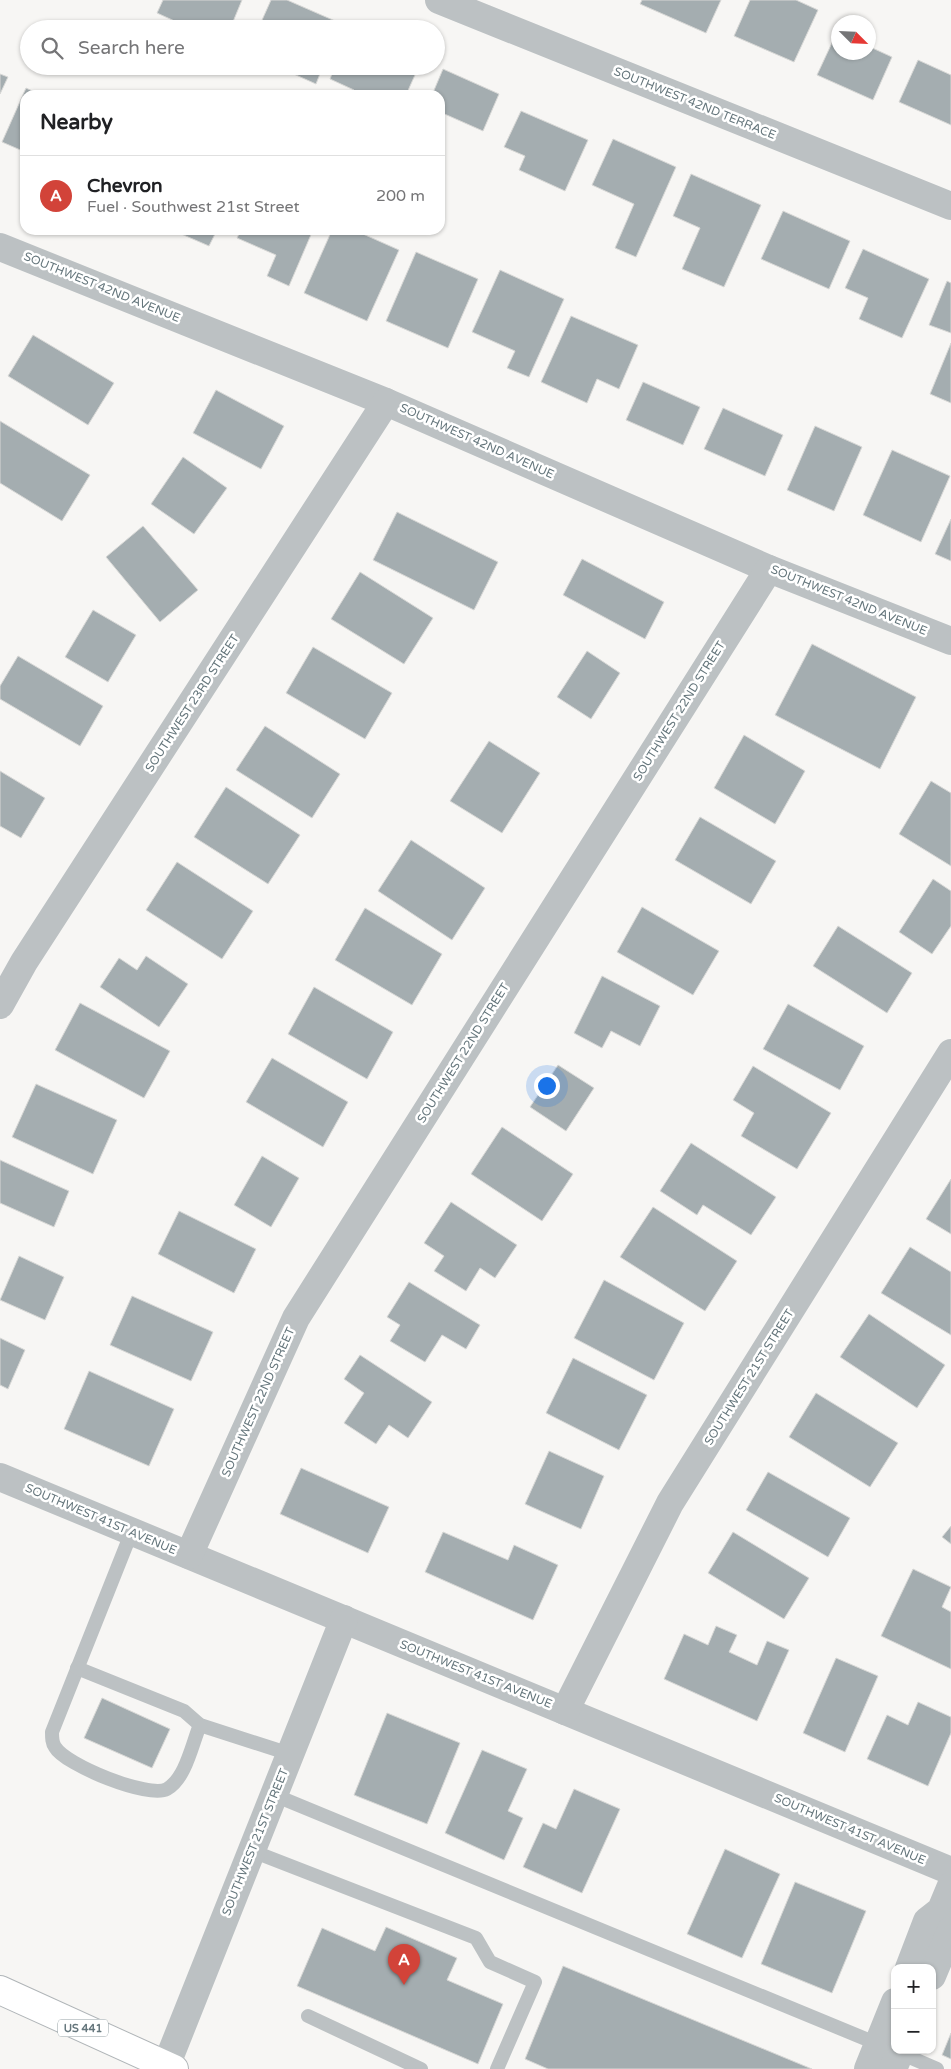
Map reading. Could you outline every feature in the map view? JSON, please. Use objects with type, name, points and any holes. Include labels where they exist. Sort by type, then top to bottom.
[{"type":"main road","name":"US 441","points":[[0,1990],[170,2067]]},
{"type":"street","name":"SOUTHWEST 42ND TERRACE","points":[[439,0],[951,206]]},
{"type":"street","name":"SOUTHWEST 42ND AVENUE","points":[[0,246],[386,402],[769,568],[951,640]]},
{"type":"street","name":"SOUTHWEST 23RD STREET","points":[[0,1005],[29,954],[386,402]]},
{"type":"street","name":"SOUTHWEST 22ND STREET","points":[[189,1556],[296,1318],[769,568]]},
{"type":"street","name":"SOUTHWEST 21ST STREET","points":[[565,1711],[670,1503],[951,1053]]},
{"type":"street","name":"SOUTHWEST 41ST AVENUE","points":[[0,1477],[951,1871]]},
{"type":"street","name":"SOUTHWEST 21ST STREET","points":[[170,2067],[252,1851],[344,1619]]},
{"type":"street","points":[[911,1964],[927,1921],[948,1913]]},
{"type":"street","points":[[935,1964],[948,1913]]},
{"type":"street","points":[[868,2069],[893,2054]]},
{"type":"lane","points":[[132,1532],[52,1732],[52,1740],[56,1748],[81,1766],[152,1792],[168,1789],[181,1773],[200,1725]]},
{"type":"lane","points":[[77,1668],[184,1711],[200,1725],[290,1754]]},
{"type":"lane","points":[[274,1795],[891,2053]]},
{"type":"lane","points":[[252,1851],[476,1938],[490,1962],[535,1982],[497,2069]]},
{"type":"lane","points":[[308,2016],[420,2069]]},
{"type":"lane","points":[[893,2054],[937,2069]]},
{"type":"building","points":[[163,0],[242,0],[234,20],[172,20],[157,13]]},
{"type":"building","points":[[271,0],[287,0],[333,20],[262,20]]},
{"type":"building","points":[[642,0],[721,0],[706,33],[640,4]]},
{"type":"building","points":[[750,0],[796,0],[818,10],[794,62],[734,36]]},
{"type":"building","points":[[831,45],[831,60],[876,60],[876,50],[892,57],[873,100],[817,75]]},
{"type":"building","points":[[918,60],[951,75],[951,125],[899,102]]},
{"type":"building","points":[[445,70],[499,94],[483,131],[445,114],[445,90],[434,90],[440,75],[445,75]]},
{"type":"building","points":[[0,74],[8,77],[0,94]]},
{"type":"building","points":[[296,75],[320,75],[316,84]]},
{"type":"building","points":[[332,75],[415,75],[408,90],[354,90],[330,79]]},
{"type":"building","points":[[20,102],[20,150],[2,142]]},
{"type":"building","points":[[521,111],[588,140],[565,191],[519,170],[525,156],[504,147]]},
{"type":"building","points":[[613,139],[676,167],[636,257],[615,248],[634,204],[592,185]]},
{"type":"building","points":[[691,174],[761,205],[724,287],[682,269],[700,228],[673,216]]},
{"type":"building","points":[[783,211],[850,241],[829,289],[761,259]]},
{"type":"building","points":[[184,235],[214,235],[209,246]]},
{"type":"building","points":[[238,235],[311,235],[289,286],[267,276],[276,255],[237,238]]},
{"type":"building","points":[[330,235],[365,235],[399,250],[367,321],[304,293]]},
{"type":"building","points":[[863,249],[929,279],[902,338],[859,319],[868,298],[845,288]]},
{"type":"building","points":[[416,252],[478,279],[448,348],[386,321]]},
{"type":"building","points":[[500,270],[564,299],[529,377],[507,368],[515,351],[472,332]]},
{"type":"building","points":[[947,281],[951,283],[951,333],[929,325]]},
{"type":"building","points":[[571,316],[638,345],[619,389],[597,379],[587,403],[541,382]]},
{"type":"building","points":[[33,335],[114,383],[88,425],[8,376]]},
{"type":"building","points":[[951,343],[951,403],[930,394]]},
{"type":"building","points":[[643,382],[700,407],[683,445],[626,420]]},
{"type":"building","points":[[216,390],[284,426],[261,469],[193,433]]},
{"type":"building","points":[[723,408],[783,435],[765,476],[704,449]]},
{"type":"building","points":[[0,421],[90,475],[62,521],[0,483]]},
{"type":"building","points":[[815,426],[862,447],[834,511],[787,490]]},
{"type":"building","points":[[892,450],[950,476],[921,542],[863,515]]},
{"type":"building","points":[[183,457],[227,488],[194,534],[151,504]]},
{"type":"building","points":[[397,512],[498,562],[474,610],[373,560]]},
{"type":"building","points":[[951,519],[951,561],[935,554]]},
{"type":"building","points":[[143,526],[198,590],[160,622],[106,557]]},
{"type":"building","points":[[582,559],[664,602],[645,639],[563,595]]},
{"type":"building","points":[[360,572],[433,618],[404,664],[331,619]]},
{"type":"building","points":[[93,610],[136,635],[108,682],[65,657]]},
{"type":"building","points":[[812,644],[916,697],[880,769],[775,715]]},
{"type":"building","points":[[313,647],[392,693],[365,739],[286,693]]},
{"type":"building","points":[[587,651],[620,673],[591,719],[557,697]]},
{"type":"building","points":[[18,656],[103,706],[80,746],[0,699],[0,686]]},
{"type":"building","points":[[265,726],[340,774],[312,818],[236,770]]},
{"type":"building","points":[[744,735],[805,771],[775,824],[714,788]]},
{"type":"building","points":[[489,741],[540,773],[502,833],[450,801]]},
{"type":"building","points":[[0,771],[45,798],[21,838],[0,826]]},
{"type":"building","points":[[931,781],[951,793],[951,866],[899,834]]},
{"type":"building","points":[[226,787],[300,835],[268,884],[194,837]]},
{"type":"building","points":[[700,817],[776,861],[751,904],[675,860]]},
{"type":"building","points":[[411,840],[485,888],[452,940],[378,891]]},
{"type":"building","points":[[177,862],[253,911],[222,959],[146,910]]},
{"type":"building","points":[[933,879],[951,891],[951,926],[932,954],[899,932]]},
{"type":"building","points":[[642,907],[719,951],[693,995],[617,952]]},
{"type":"building","points":[[365,908],[442,954],[412,1005],[335,960]]},
{"type":"building","points":[[838,926],[912,973],[887,1013],[813,966]]},
{"type":"building","points":[[146,956],[188,984],[159,1027],[100,987],[119,958],[137,970]]},
{"type":"building","points":[[602,976],[660,1006],[640,1046],[611,1031],[602,1048],[574,1033]]},
{"type":"building","points":[[314,987],[393,1032],[367,1079],[288,1034]]},
{"type":"building","points":[[80,1003],[170,1051],[144,1098],[55,1050]]},
{"type":"building","points":[[788,1004],[864,1046],[840,1090],[763,1049]]},
{"type":"building","points":[[272,1058],[348,1102],[323,1147],[246,1102]]},
{"type":"building","points":[[558,1065],[594,1088],[566,1131],[530,1107]]},
{"type":"building","points":[[753,1066],[831,1113],[797,1169],[741,1136],[754,1113],[733,1100]]},
{"type":"building","points":[[36,1084],[117,1120],[93,1174],[12,1137]]},
{"type":"building","points":[[502,1127],[573,1174],[542,1221],[471,1174]]},
{"type":"building","points":[[691,1143],[776,1197],[751,1235],[703,1205],[697,1215],[660,1191]]},
{"type":"building","points":[[262,1156],[299,1178],[271,1227],[234,1205]]},
{"type":"building","points":[[0,1160],[69,1191],[54,1227],[0,1203]]},
{"type":"building","points":[[951,1179],[951,1234],[926,1219]]},
{"type":"building","points":[[451,1202],[517,1245],[495,1278],[480,1268],[466,1291],[434,1271],[444,1256],[424,1243]]},
{"type":"building","points":[[653,1207],[737,1261],[705,1311],[620,1257]]},
{"type":"building","points":[[179,1211],[256,1249],[234,1293],[158,1254]]},
{"type":"building","points":[[910,1247],[951,1272],[951,1335],[881,1293]]},
{"type":"building","points":[[19,1256],[64,1277],[45,1320],[0,1300]]},
{"type":"building","points":[[604,1280],[684,1323],[654,1380],[574,1338]]},
{"type":"building","points":[[409,1282],[480,1325],[466,1349],[442,1335],[425,1362],[390,1341],[400,1325],[387,1317]]},
{"type":"building","points":[[132,1296],[213,1332],[191,1381],[110,1345]]},
{"type":"building","points":[[869,1314],[945,1365],[917,1408],[840,1357]]},
{"type":"building","points":[[0,1338],[25,1350],[8,1389],[0,1385]]},
{"type":"building","points":[[360,1355],[432,1402],[408,1438],[389,1425],[376,1444],[344,1423],[364,1393],[344,1379]]},
{"type":"building","points":[[573,1358],[647,1395],[619,1450],[546,1413]]},
{"type":"building","points":[[89,1371],[174,1409],[149,1466],[64,1429]]},
{"type":"building","points":[[816,1393],[898,1443],[870,1487],[789,1437]]},
{"type":"building","points":[[549,1451],[604,1476],[581,1529],[525,1504]]},
{"type":"building","points":[[301,1468],[389,1507],[368,1553],[280,1514]]},
{"type":"building","points":[[768,1472],[850,1518],[828,1557],[746,1510]]},
{"type":"building","points":[[951,1526],[951,1544],[942,1537]]},
{"type":"building","points":[[443,1532],[508,1560],[514,1545],[558,1565],[533,1620],[425,1572]]},
{"type":"building","points":[[733,1532],[809,1578],[784,1619],[708,1573]]},
{"type":"building","points":[[913,1569],[951,1587],[942,1607],[951,1612],[951,1669],[881,1636]]},
{"type":"building","points":[[716,1626],[737,1635],[729,1652],[757,1665],[767,1641],[789,1650],[757,1721],[664,1679],[684,1634],[708,1645]]},
{"type":"building","points":[[836,1658],[878,1676],[845,1752],[803,1733]]},
{"type":"building","points":[[102,1698],[170,1729],[152,1768],[84,1738]]},
{"type":"building","points":[[918,1702],[951,1717],[951,1733],[928,1786],[867,1759],[887,1715],[908,1725]]},
{"type":"building","points":[[387,1713],[460,1743],[427,1824],[354,1795]]},
{"type":"building","points":[[482,1750],[527,1769],[508,1811],[523,1818],[504,1860],[445,1833]]},
{"type":"building","points":[[574,1789],[620,1809],[582,1893],[523,1867],[543,1823],[556,1829]]},
{"type":"building","points":[[725,1849],[780,1874],[742,1958],[687,1934]]},
{"type":"building","points":[[795,1882],[866,1911],[832,1993],[761,1964]]},
{"type":"building","points":[[386,1927],[457,1958],[447,1980],[503,2004],[478,2064],[297,1986],[322,1928],[375,1951]]},
{"type":"building","points":[[563,1966],[812,2069],[548,2069],[525,2059]]},
{"type":"building","points":[[951,2033],[951,2059],[942,2055]]},
{"type":"place","name":"Chevron","points":[[404,1985]]}]
